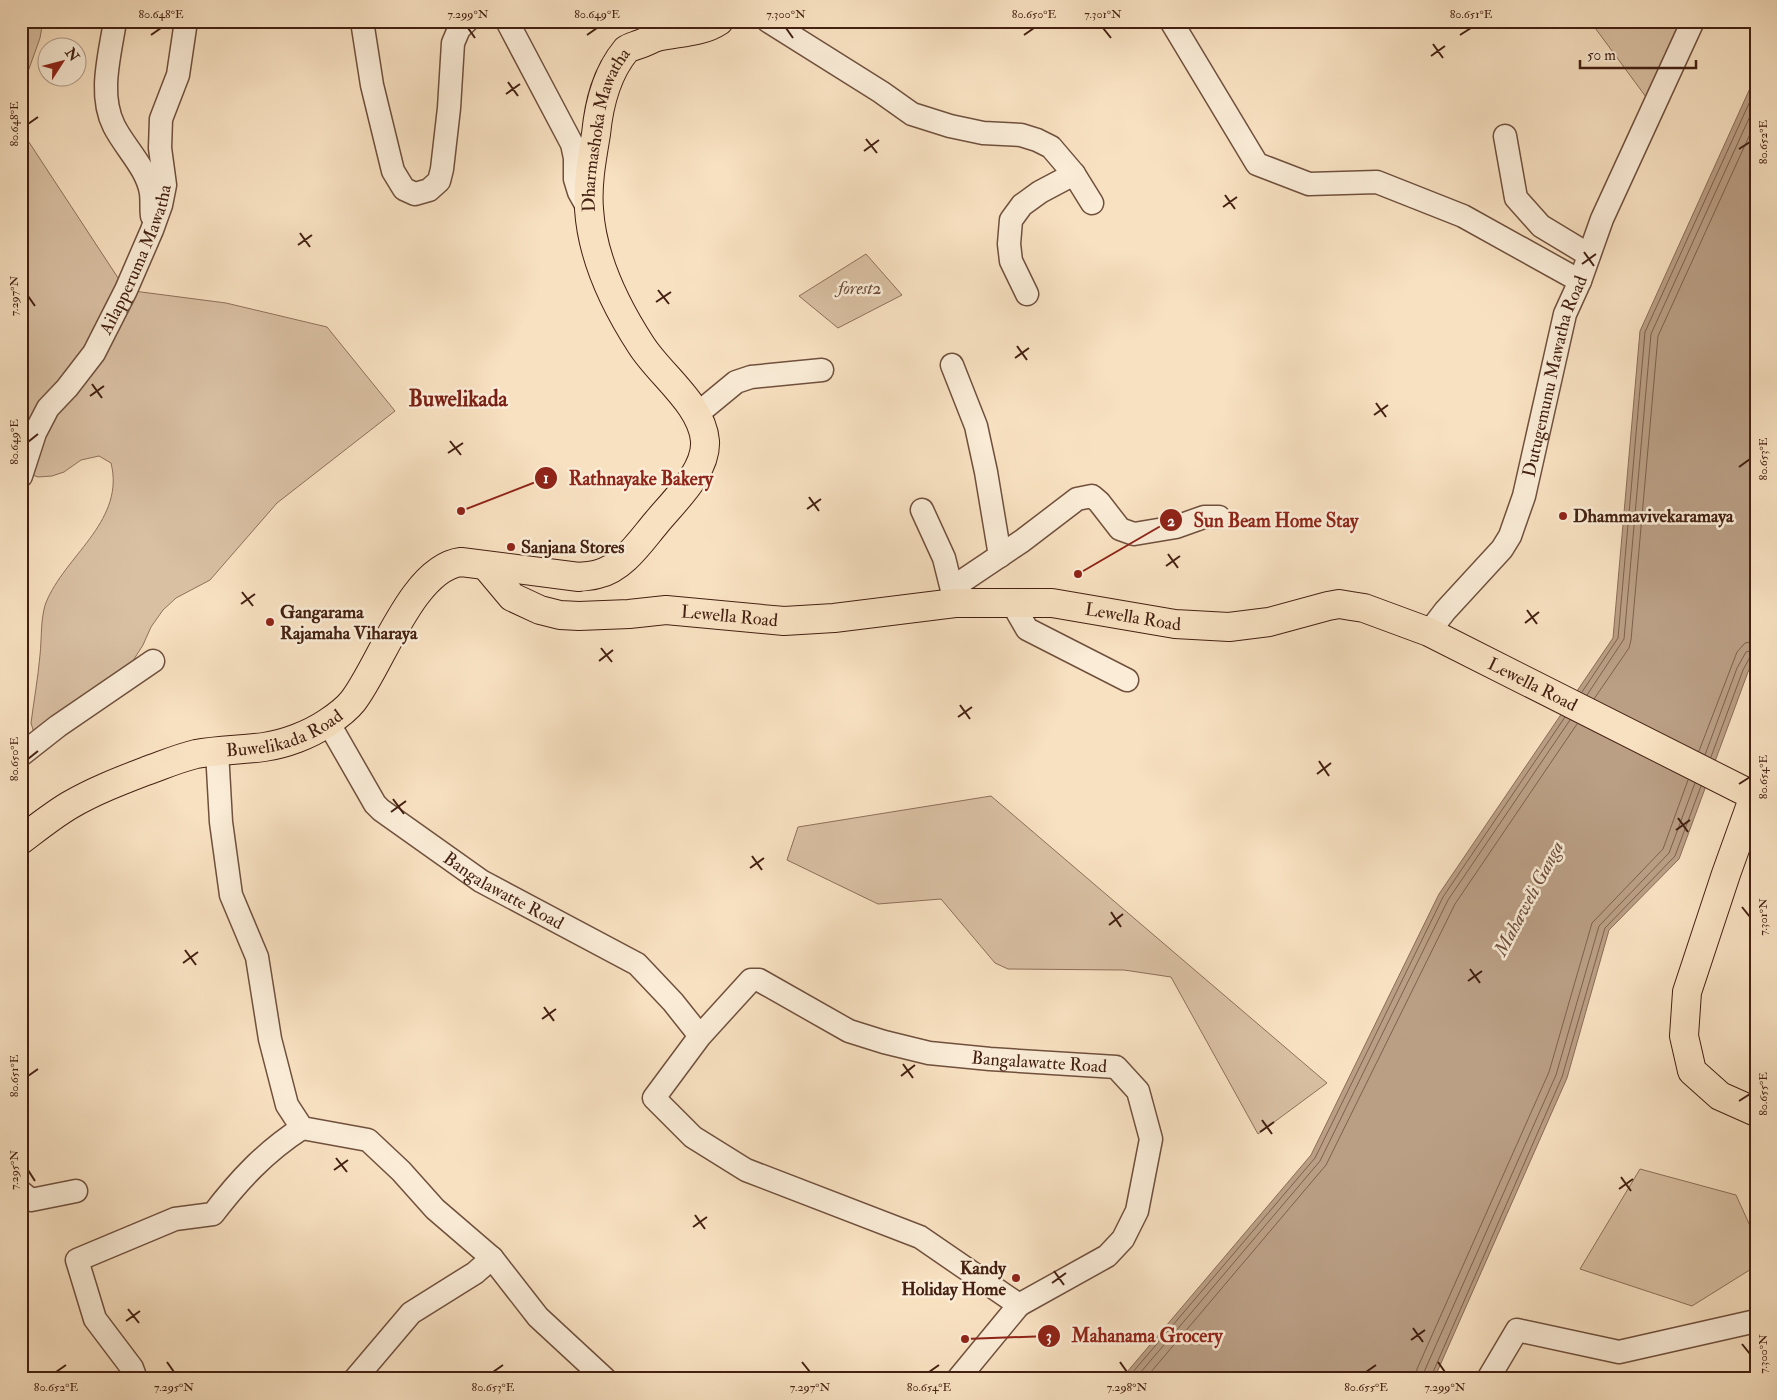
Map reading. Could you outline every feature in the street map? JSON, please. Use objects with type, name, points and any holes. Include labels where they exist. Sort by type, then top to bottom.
[{"type":"main road","name":"Dharmashoka Mawatha","points":[[486,566],[579,577],[597,575],[619,564],[636,548],[693,479],[702,460],[705,442],[702,427],[692,407],[641,346],[613,297],[594,243],[589,209],[590,176],[600,104],[613,69],[628,48],[658,37],[694,31],[719,21]]},
{"type":"main road","name":"Buwelikada Road","points":[[21,840],[68,806],[93,793],[179,758],[217,751],[266,747],[286,742],[316,730],[352,703],[412,599],[430,578],[453,563],[461,562],[486,566]]},
{"type":"main road","name":"Lewella Road","points":[[486,566],[512,597],[540,610],[560,615],[604,616],[666,610],[784,621],[834,618],[954,596],[1012,603],[1052,603],[1176,624],[1229,627],[1269,622],[1340,604],[1364,608],[1429,632],[1748,792]]},
{"type":"main road","points":[[1748,792],[1726,874],[1687,992],[1684,1036],[1692,1071],[1720,1096],[1756,1112]]},
{"type":"street","points":[[115,21],[106,99],[114,126],[142,171],[151,192],[152,230]]},
{"type":"street","name":"Ailapperuma Mawatha","points":[[21,476],[35,433],[48,408],[94,353],[126,290],[161,206],[165,185],[160,148],[161,119],[178,75],[186,21]]},
{"type":"street","points":[[362,21],[372,85],[393,171],[404,189],[415,194],[430,190],[439,180],[449,108],[453,43],[459,29],[467,21]]},
{"type":"street","points":[[508,21],[572,144],[578,192],[589,209]]},
{"type":"street","points":[[768,21],[881,92],[912,114],[950,126],[983,133],[1021,135],[1051,147],[1074,174],[1092,203]]},
{"type":"street","points":[[1171,21],[1258,164],[1309,184],[1377,182],[1463,216],[1580,281]]},
{"type":"street","name":"Dutugemunu Mawatha Road","points":[[1429,632],[1445,610],[1502,549],[1510,536],[1524,496],[1565,314],[1580,281],[1606,211],[1693,21]]},
{"type":"street","points":[[1505,136],[1516,198],[1541,226],[1589,255]]},
{"type":"street","points":[[1026,294],[1012,260],[1009,244],[1011,220],[1022,205],[1040,192],[1074,174]]},
{"type":"street","points":[[952,365],[976,426],[1000,556]]},
{"type":"street","points":[[696,415],[736,382],[751,377],[822,370]]},
{"type":"street","points":[[922,510],[944,558],[954,596],[1000,556],[1077,499],[1086,496],[1092,496],[1099,502],[1120,529],[1134,534],[1176,527],[1204,517],[1220,517]]},
{"type":"street","points":[[1012,603],[1027,629],[1128,680]]},
{"type":"street","points":[[21,755],[58,726],[153,661]]},
{"type":"street","name":"Bangalawatte Road","points":[[328,722],[375,804],[381,810],[481,882],[637,964],[673,1002],[700,1036]]},
{"type":"street","points":[[217,751],[220,822],[231,895],[257,957],[270,1038],[287,1105],[302,1128]]},
{"type":"street","name":"Bangalawatte Road","points":[[751,980],[759,980],[849,1031],[893,1045],[930,1053],[990,1059],[1116,1067],[1138,1092],[1151,1139],[1138,1211],[1123,1239],[1108,1256],[1019,1305],[920,1237],[746,1170],[693,1137],[654,1098],[700,1036],[751,980]]},
{"type":"street","points":[[136,1379],[132,1368],[95,1319],[77,1260],[175,1219],[212,1214],[236,1183],[280,1142],[302,1128],[368,1140],[401,1171],[434,1210],[492,1258],[538,1317],[605,1379]]},
{"type":"street","points":[[21,1192],[31,1200],[76,1191]]},
{"type":"street","points":[[355,1379],[410,1313],[475,1273],[492,1258]]},
{"type":"street","points":[[958,1379],[1019,1305]]},
{"type":"street","points":[[1488,1379],[1517,1330],[1619,1352],[1756,1321]]},
{"type":"green space","points":[[21,21],[43,21],[40,38],[38,38],[38,44],[21,91]]},
{"type":"green space","points":[[1590,21],[1680,21],[1646,97]]},
{"type":"green space","points":[[21,130],[126,290],[226,303],[327,327],[395,411],[277,503],[210,580],[176,598],[163,610],[151,627],[143,645],[129,667],[34,733],[31,723],[45,604],[57,582],[93,535],[103,518],[110,501],[113,483],[111,463],[99,456],[81,460],[64,472],[52,476],[38,477],[21,471]]},
{"type":"green space","name":"forest2","points":[[866,254],[902,295],[838,328],[799,296]]},
{"type":"green space","points":[[991,796],[1327,1083],[1258,1134],[1171,977],[1124,970],[1008,969],[995,963],[941,899],[878,904],[787,860],[798,827]]},
{"type":"green space","points":[[1640,1169],[1736,1195],[1756,1239],[1756,1266],[1692,1306],[1580,1269]]},
{"type":"water","name":"Mahaweli Ganga","points":[[1756,75],[1756,656],[1748,672],[1679,859],[1609,930],[1567,1078],[1434,1379],[1121,1379],[1311,1155],[1439,894],[1613,638],[1640,331]]},
{"type":"place","name":"Rathnayake Bakery","points":[[461,511]]},
{"type":"place","name":"Dhammavivekaramaya","points":[[1563,516]]},
{"type":"place","name":"Sanjana Stores","points":[[511,547]]},
{"type":"place","name":"Sun Beam Home Stay","points":[[1078,574]]},
{"type":"place","name":"Gangarama Rajamaha Viharaya","points":[[270,622]]},
{"type":"place","name":"Kandy Holiday Home","points":[[1016,1278]]},
{"type":"place","name":"Mahanama Grocery","points":[[965,1339]]},
{"type":"district","name":"Buwelikada","points":[[458,398]]}]
